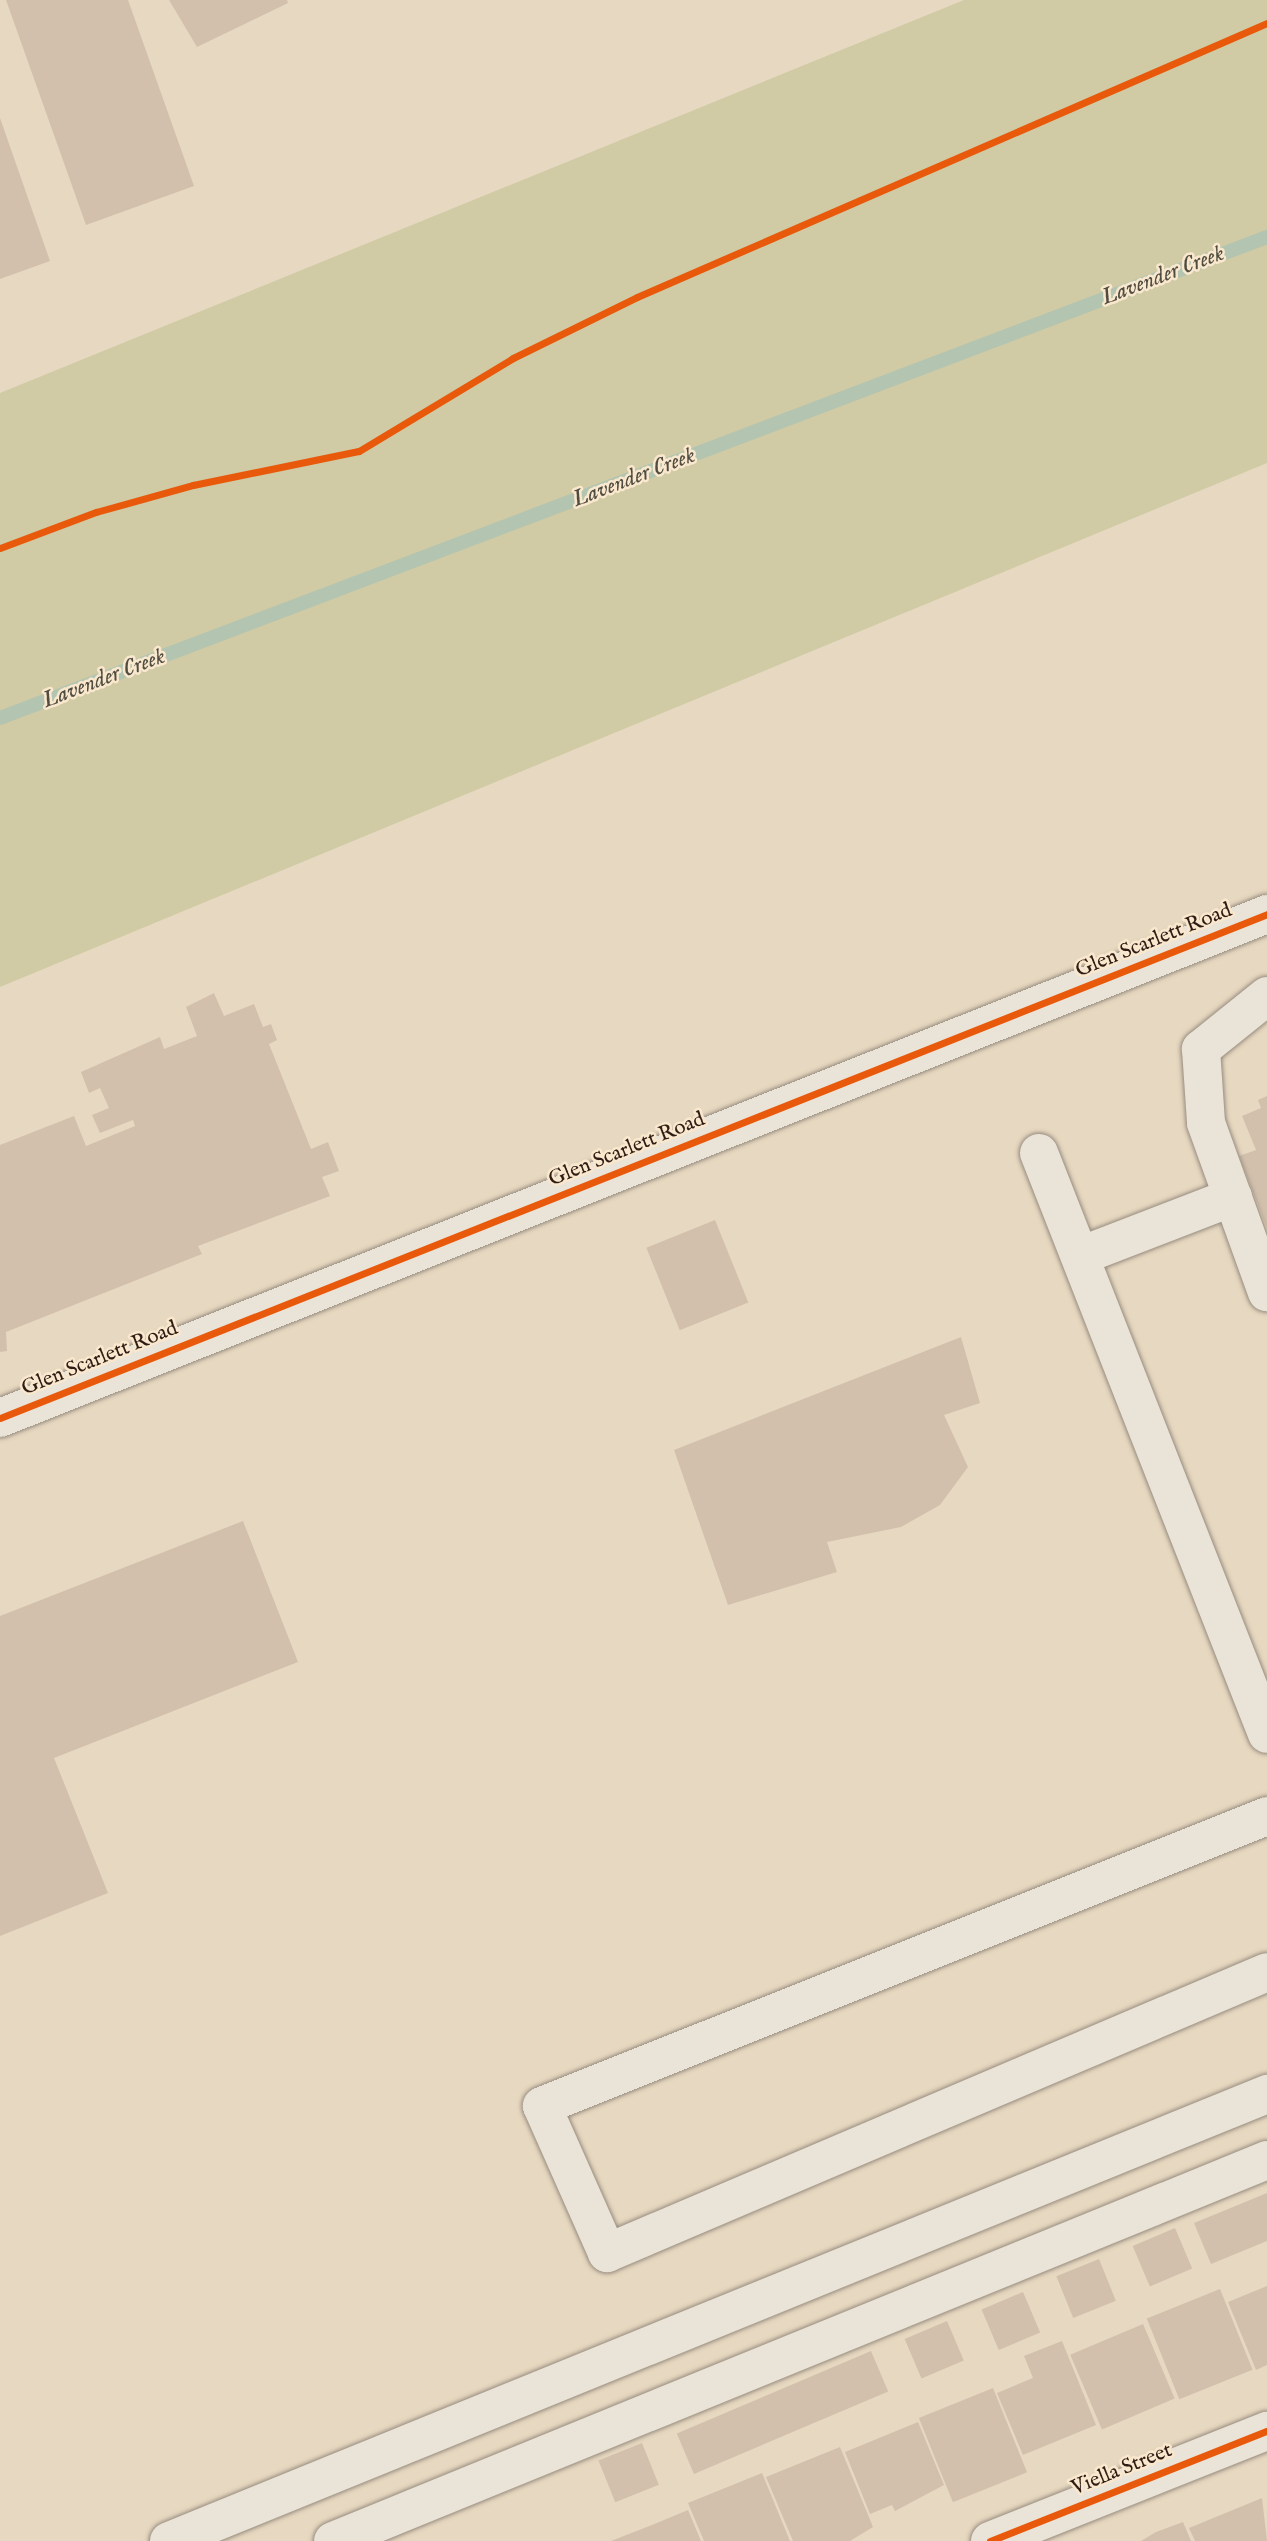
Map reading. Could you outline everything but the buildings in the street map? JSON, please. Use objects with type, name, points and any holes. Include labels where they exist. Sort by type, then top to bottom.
[{"type":"street","name":"Glen Scarlett Road","points":[[0,1418],[1267,915]]},
{"type":"street","points":[[1267,996],[1201,1049],[1206,1123],[1267,1292]]},
{"type":"street","points":[[1039,1153],[1267,1734]]},
{"type":"street","points":[[1080,1256],[1233,1197]]},
{"type":"street","points":[[1267,1815],[542,2106],[607,2253],[1267,1972]]},
{"type":"street","points":[[169,2541],[1267,2094]]},
{"type":"street","points":[[333,2541],[1267,2160]]},
{"type":"street","name":"Viella Street","points":[[990,2541],[1267,2431]]},
{"type":"shaded area","points":[[964,0],[1267,0],[1267,463],[0,987],[0,393]]},
{"type":"waterway","name":"Lavender Creek","points":[[0,718],[1267,237]]},
{"type":"cycle path","points":[[0,548],[96,512],[193,485],[359,451],[513,358],[637,297],[1267,23]]},
{"type":"cycle path","points":[[0,1418],[1267,914]]},
{"type":"cycle path","points":[[990,2541],[1267,2431]]}]
